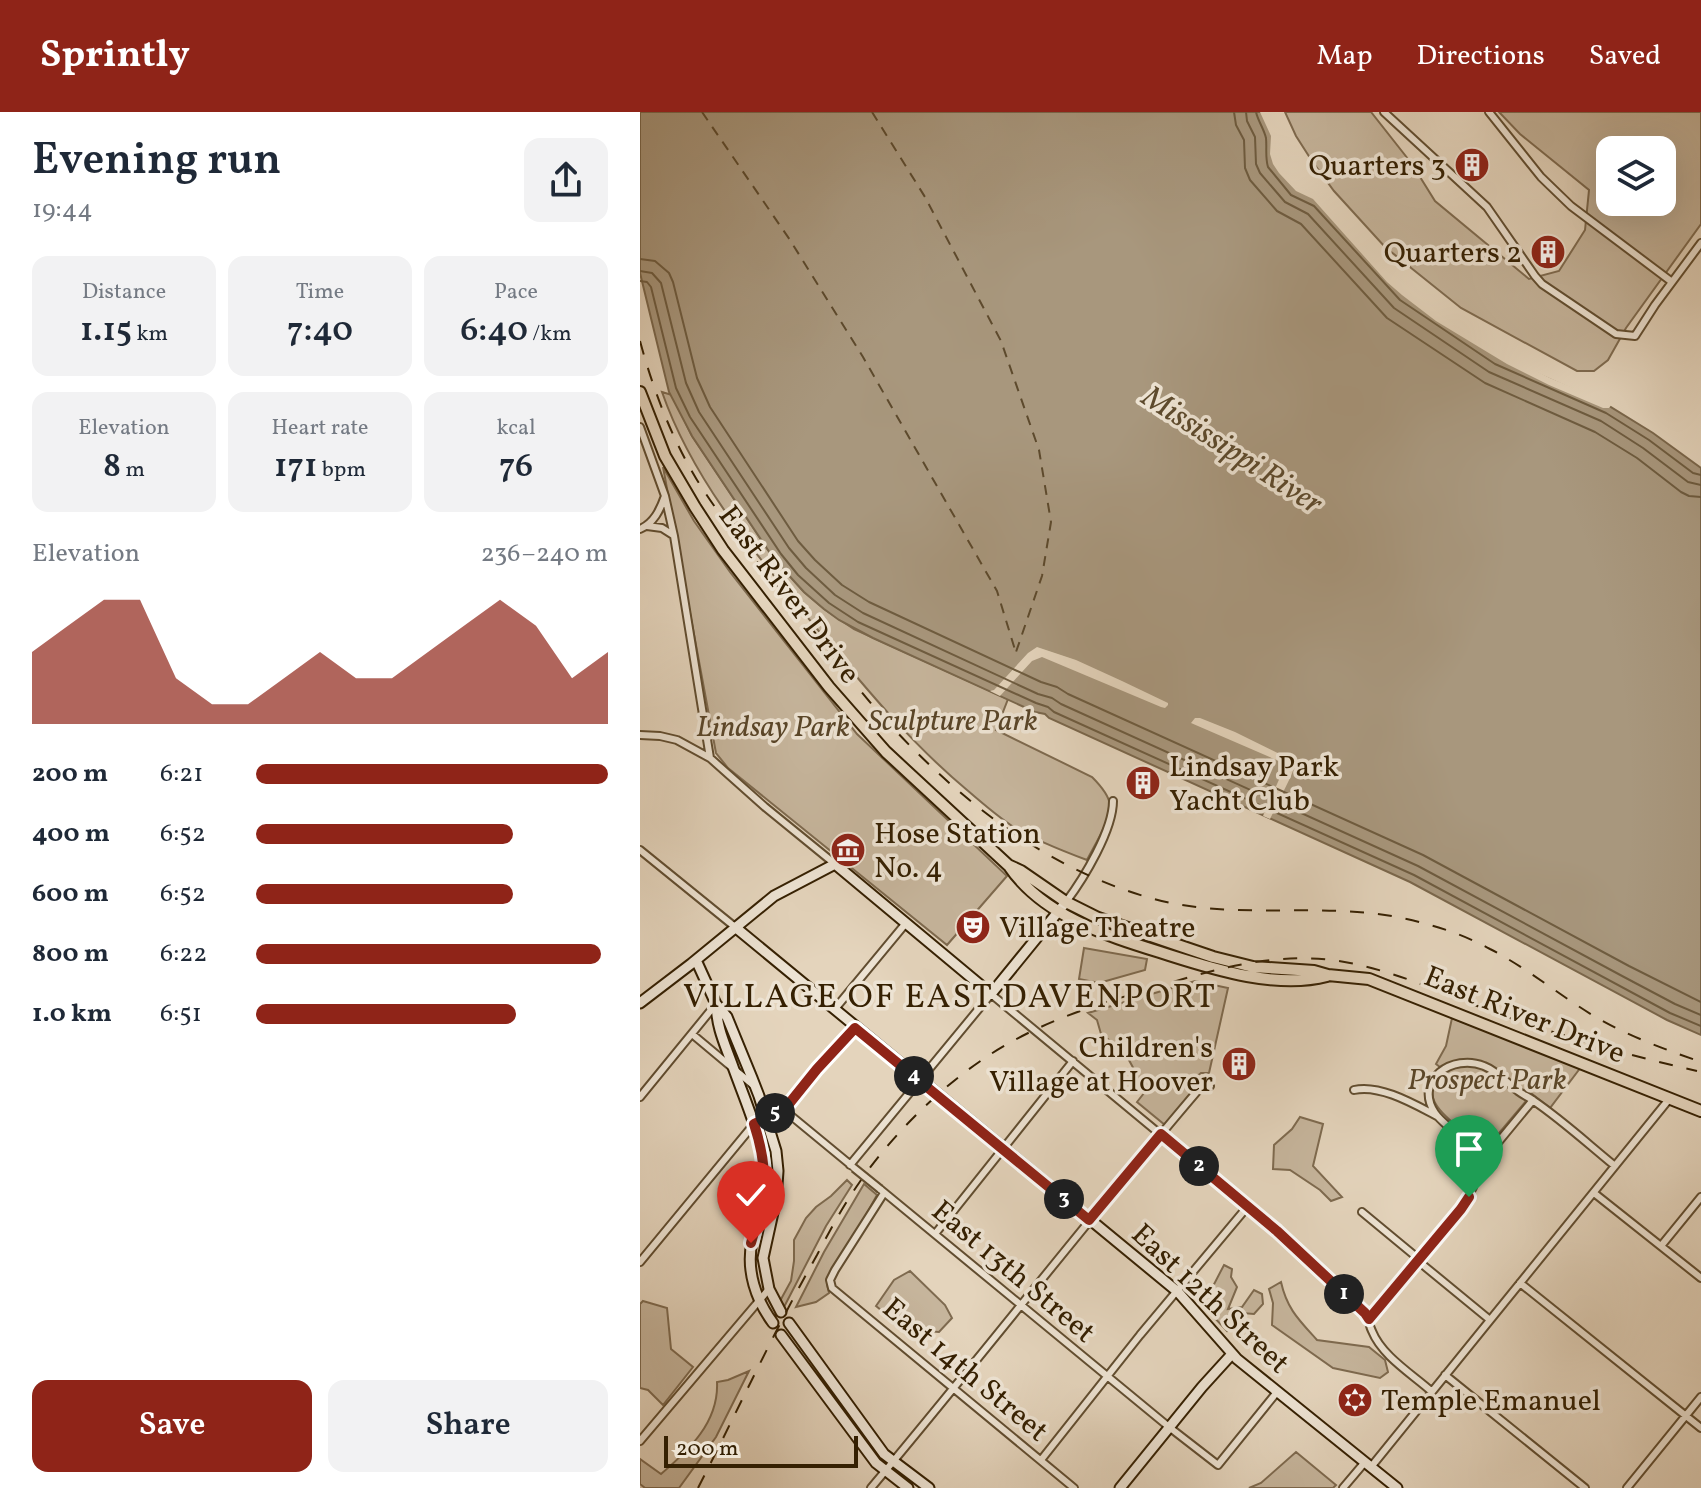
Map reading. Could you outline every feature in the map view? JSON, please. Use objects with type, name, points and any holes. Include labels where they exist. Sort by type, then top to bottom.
[{"type":"main road","name":"East River Drive","points":[[640,392],[643,407],[665,456],[716,539],[829,687],[886,752],[1008,865],[1021,871],[1062,906],[1229,962],[1274,970],[1314,971],[1369,979],[1701,1111]]},
{"type":"street","points":[[1384,112],[1487,207],[1542,284],[1616,334],[1635,336],[1701,243]]},
{"type":"street","points":[[1489,112],[1541,177],[1571,206],[1672,282]]},
{"type":"street","points":[[1693,254],[1701,260]]},
{"type":"street","points":[[640,427],[665,496],[674,536],[710,758]]},
{"type":"street","points":[[644,527],[658,513],[665,496]]},
{"type":"street","points":[[644,527],[662,528],[674,536]]},
{"type":"street","points":[[640,735],[677,740],[710,758],[765,807],[1248,1206],[1365,1313],[1377,1340],[1431,1391]]},
{"type":"street","points":[[852,1166],[1085,875],[1113,812],[1113,801]]},
{"type":"street","points":[[640,850],[735,927]]},
{"type":"street","points":[[640,1003],[780,892],[835,864]]},
{"type":"street","points":[[834,1010],[906,923]]},
{"type":"street","name":"East 12th Street","points":[[735,927],[1178,1292],[1232,1354],[1397,1488]]},
{"type":"street","points":[[696,960],[716,1004],[727,1017],[756,1087],[776,1151],[776,1199],[763,1258],[769,1289],[781,1312]]},
{"type":"street","points":[[640,1097],[716,1004]]},
{"type":"street","points":[[716,1004],[716,1022],[760,1143],[765,1192],[751,1243],[750,1261],[759,1301],[773,1323]]},
{"type":"street","points":[[640,1262],[754,1124],[784,1110],[855,1028]]},
{"type":"street","points":[[692,1034],[756,1087]]},
{"type":"street","points":[[935,1234],[1073,1061]]},
{"type":"street","points":[[1437,1116],[1429,1094],[1432,1082],[1446,1067],[1475,1063],[1495,1072],[1615,1166]]},
{"type":"street","points":[[871,1488],[1161,1134],[1200,1088],[1210,1086]]},
{"type":"street","points":[[1354,1090],[1368,1088],[1414,1103],[1437,1116],[1486,1156]]},
{"type":"street","points":[[1414,1103],[1429,1094]]},
{"type":"street","points":[[1343,1488],[1368,1464],[1445,1375],[1670,1098]]},
{"type":"street","points":[[1369,1319],[1461,1209],[1481,1163],[1533,1100]]},
{"type":"street","name":"East 13th Street","points":[[784,1110],[1218,1465],[1277,1392]]},
{"type":"street","name":"East 14th Street","points":[[882,1191],[835,1270],[831,1284],[1074,1488]]},
{"type":"street","points":[[1594,1193],[1701,1278]]},
{"type":"street","points":[[1661,1246],[1701,1197]]},
{"type":"street","points":[[1041,1460],[1248,1206]]},
{"type":"street","points":[[1362,1212],[1490,1320]]},
{"type":"street","points":[[1520,1283],[1701,1428]]},
{"type":"street","points":[[640,1441],[769,1289]]},
{"type":"street","points":[[789,1323],[875,1443],[893,1462],[929,1488]]},
{"type":"street","points":[[781,1335],[867,1451],[885,1471],[908,1488]]},
{"type":"street","points":[[1120,1488],[1232,1354]]},
{"type":"street","points":[[1445,1375],[1585,1488]]},
{"type":"street","points":[[1627,1488],[1701,1397]]},
{"type":"green space","points":[[1285,112],[1371,112],[1412,164],[1435,201],[1529,279],[1559,271],[1585,230],[1589,190],[1520,134],[1499,112],[1701,112],[1701,224],[1626,328],[1608,360],[1594,371],[1577,371],[1461,308],[1385,247],[1334,191],[1312,161]]},
{"type":"green space","name":"Sculpture Park","points":[[662,392],[672,395],[692,436],[774,559],[804,592],[854,629],[1008,699],[996,730],[1092,777],[1098,783],[1110,805],[1101,833],[1087,860],[1032,837],[1002,819],[927,754],[891,716],[731,520],[692,458]]},
{"type":"green space","name":"Lindsay Park","points":[[663,467],[694,521],[730,572],[857,734],[1007,876],[947,945],[728,768],[716,753]]},
{"type":"green space","points":[[1084,948],[1147,959],[1145,970],[1099,983],[1079,979]]},
{"type":"green space","points":[[1195,981],[1228,988],[1209,1073],[1196,1077],[1191,1093],[1165,1125],[1137,1102],[1148,1088],[1142,1084],[1124,1051],[1101,1034],[1097,1020],[1088,1013]]},
{"type":"green space","name":"Prospect Park","points":[[1452,1018],[1581,1067],[1550,1108],[1532,1094],[1489,1145],[1484,1146],[1444,1115],[1432,1094],[1437,1079],[1445,1071],[1436,1064],[1446,1046]]},
{"type":"green space","points":[[1300,1117],[1323,1124],[1313,1166],[1342,1197],[1331,1201],[1290,1170],[1273,1169],[1274,1145]]},
{"type":"green space","points":[[847,1180],[852,1185],[826,1226],[784,1307],[780,1301],[791,1281],[794,1240],[806,1218]]},
{"type":"green space","points":[[864,1184],[877,1195],[832,1271],[827,1284],[829,1293],[816,1302],[796,1307],[824,1252]]},
{"type":"green space","points":[[1224,1265],[1232,1269],[1231,1277],[1237,1287],[1228,1309],[1242,1307],[1254,1290],[1262,1294],[1263,1304],[1254,1314],[1242,1313],[1227,1331],[1209,1312],[1211,1290]]},
{"type":"green space","points":[[910,1271],[945,1305],[952,1318],[939,1332],[904,1326],[876,1306],[894,1280]]},
{"type":"green space","points":[[1281,1282],[1290,1307],[1317,1340],[1369,1347],[1385,1360],[1388,1372],[1380,1378],[1333,1368],[1272,1325],[1273,1303],[1269,1289]]},
{"type":"green space","points":[[643,1301],[667,1308],[671,1349],[693,1367],[663,1405],[648,1390],[640,1388],[640,1304]]},
{"type":"green space","points":[[749,1371],[716,1437],[679,1488],[645,1488],[640,1484],[640,1459],[661,1474],[692,1445],[708,1422],[717,1382]]},
{"type":"green space","points":[[1296,1452],[1336,1485],[1333,1488],[1249,1488],[1261,1483]]},
{"type":"water","name":"Mississippi River","points":[[640,112],[1263,112],[1274,133],[1274,161],[1296,189],[1318,199],[1405,294],[1498,356],[1609,406],[1701,468],[1701,1035],[1667,1020],[1410,882],[873,638],[839,620],[804,592],[774,559],[692,436],[669,392],[640,273]]},
{"type":"pier","points":[[1260,112],[1267,112],[1273,124],[1278,163],[1297,185],[1323,200],[1402,287],[1500,353],[1612,404],[1609,408],[1549,385],[1507,364],[1436,321],[1402,295],[1313,199],[1296,191],[1279,173],[1270,154],[1271,136]]},
{"type":"pier","points":[[1037,647],[1076,660],[1168,705],[1161,707],[1042,657],[1032,661],[1000,696],[990,691]]},
{"type":"pier","points":[[1195,718],[1235,732],[1296,762],[1270,819],[1263,816],[1285,766],[1191,723]]},
{"type":"ferry route","points":[[702,112],[790,240],[863,357],[997,591],[1016,653]]},
{"type":"ferry route","points":[[872,112],[925,197],[1001,341],[1039,450],[1051,522],[1042,576],[1016,652]]},
{"type":"railway","points":[[640,341],[657,395],[679,447],[697,480],[734,533],[893,728],[950,783],[1012,832],[1080,871],[1154,899],[1222,909],[1358,912],[1392,916],[1443,929],[1504,956],[1607,1023],[1646,1042],[1701,1062]]},
{"type":"railway","points":[[698,1488],[801,1284],[859,1183],[891,1142],[928,1103],[991,1054],[1029,1032],[1114,1000],[1224,968],[1274,960],[1324,959],[1392,974],[1536,1026],[1627,1054],[1697,1071]]},
{"type":"place","name":"Quarters 3","points":[[1472,165]]},
{"type":"place","name":"Quarters 2","points":[[1548,252]]},
{"type":"place","name":"Lindsay Park Yacht Club","points":[[1143,783]]},
{"type":"place","name":"Hose Station No. 4","points":[[848,850]]},
{"type":"place","name":"Village Theatre","points":[[973,927]]},
{"type":"place","name":"Children's Village at Hoover","points":[[1239,1064]]},
{"type":"place","name":"Temple Emanuel","points":[[1355,1400]]},
{"type":"district","name":"VILLAGE OF EAST DAVENPORT","points":[[950,995]]},
{"type":"route","points":[[751,1243],[765,1192],[760,1143],[754,1124],[784,1110],[855,1028],[1089,1220],[1161,1134],[1277,1231],[1369,1319],[1469,1197]]}]
